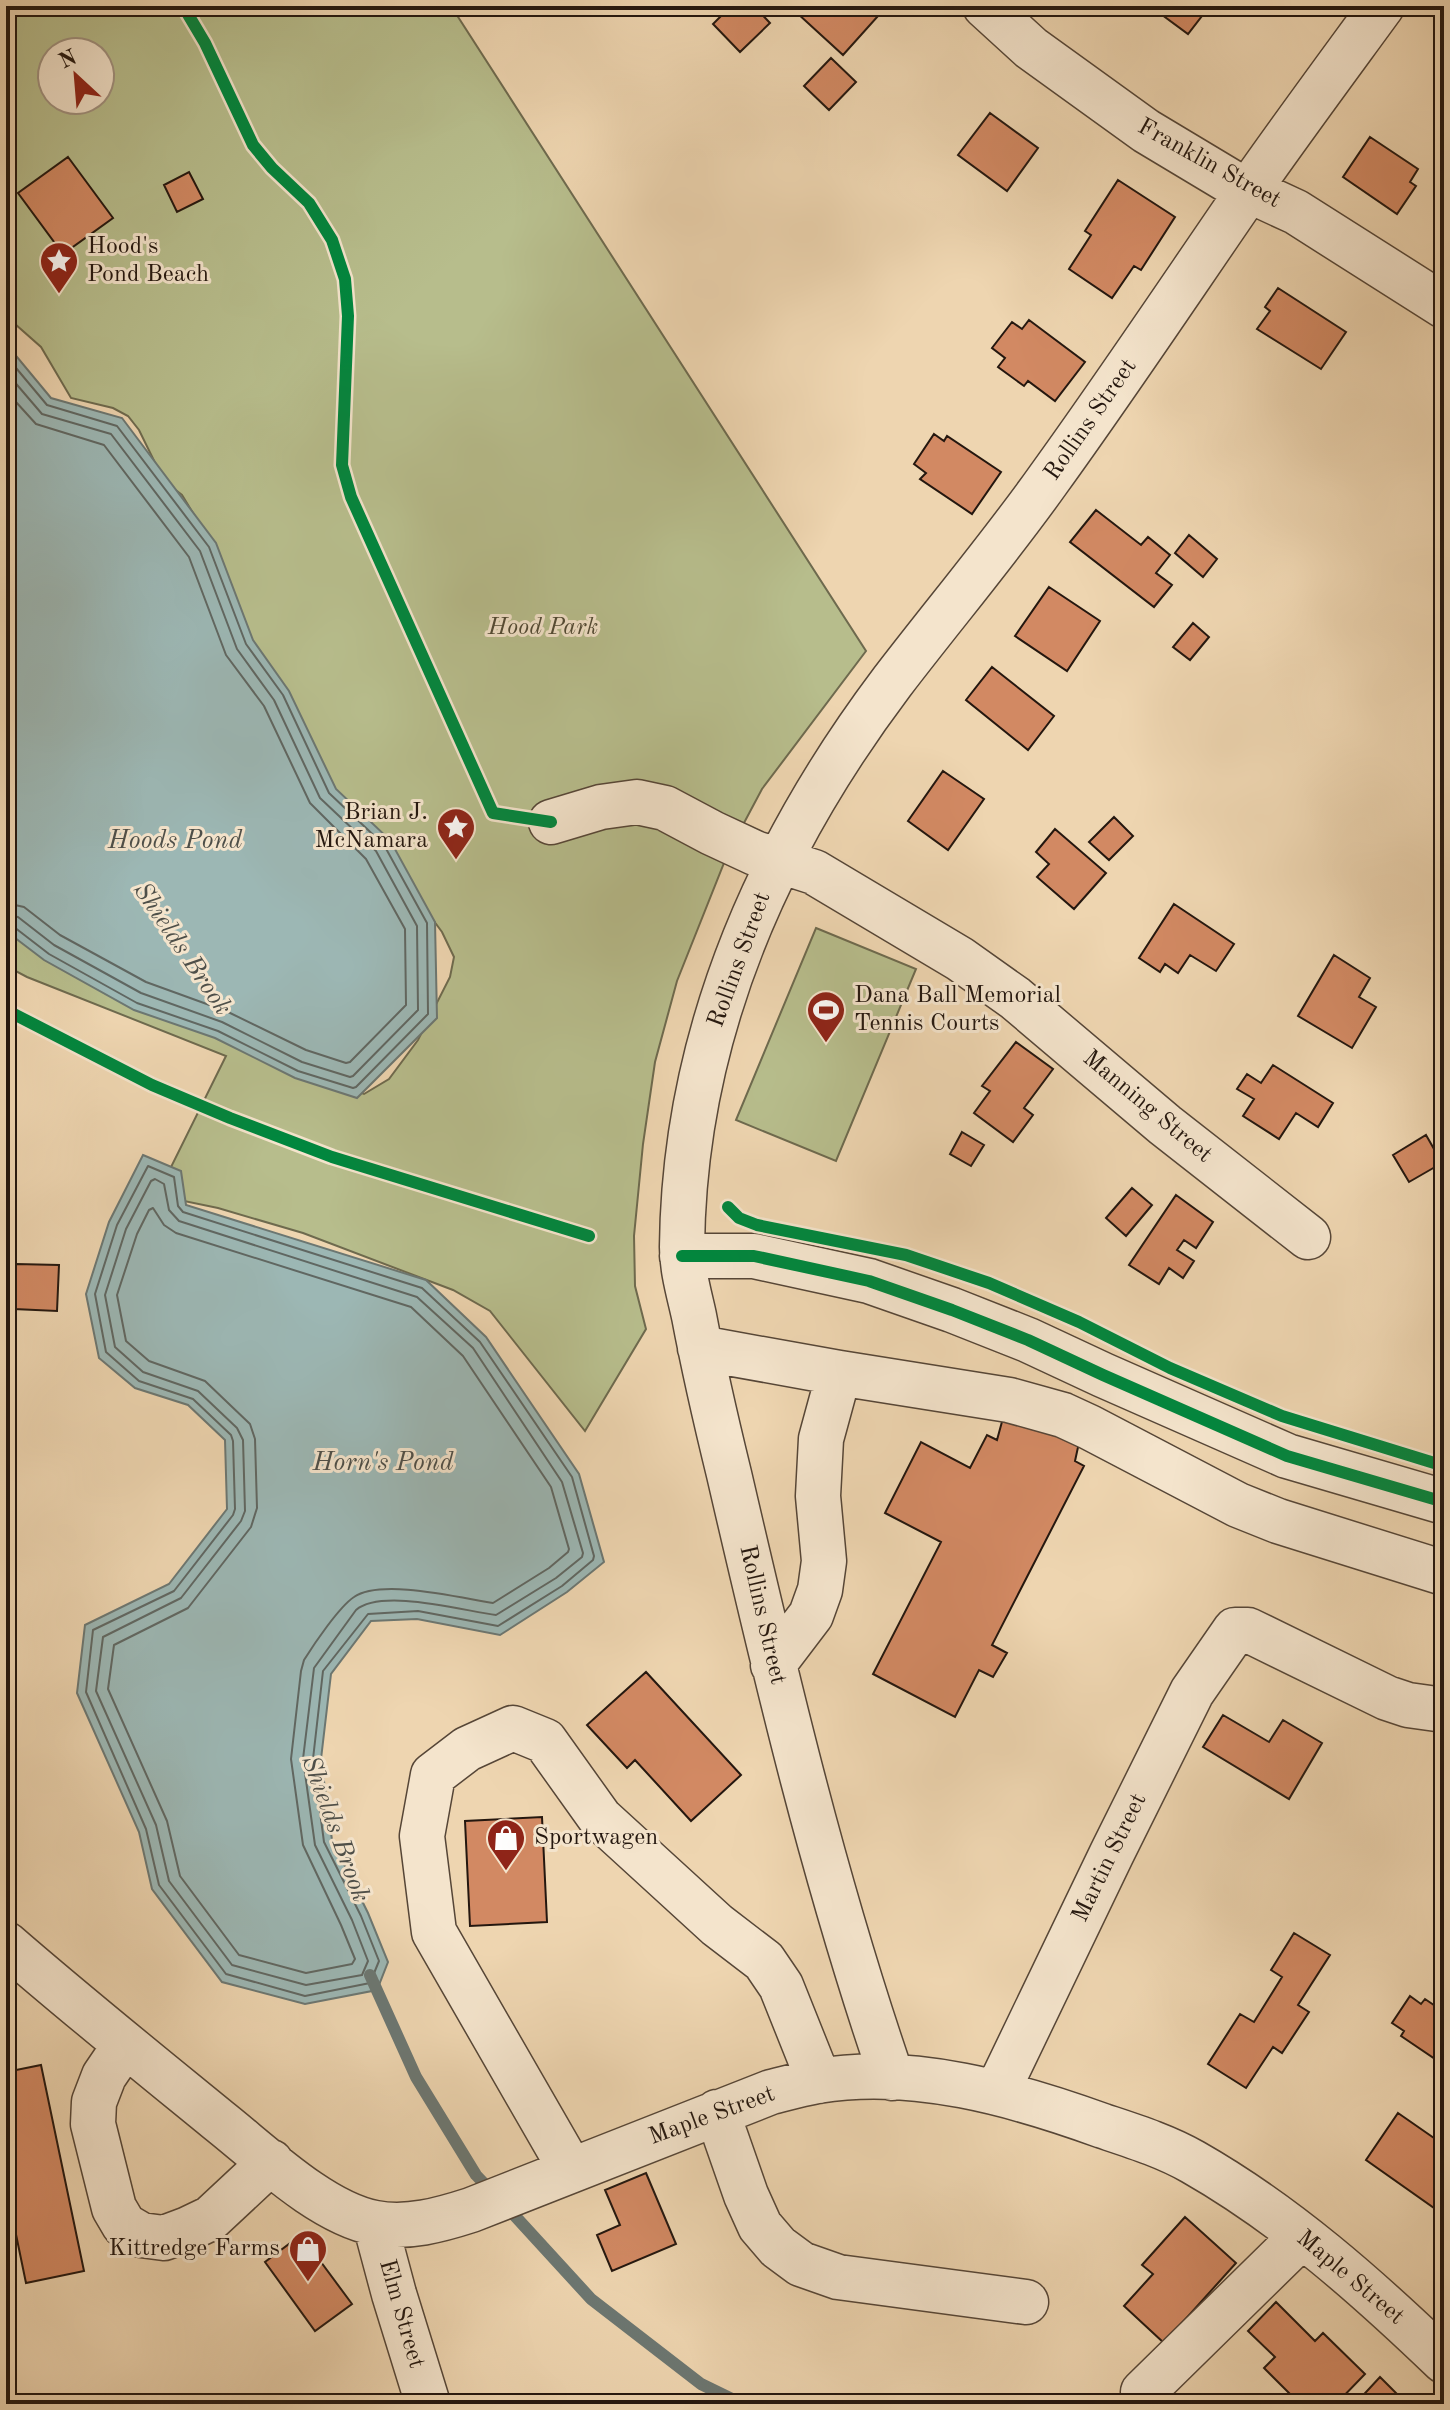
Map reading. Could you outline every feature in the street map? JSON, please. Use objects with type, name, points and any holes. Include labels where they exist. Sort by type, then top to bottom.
[{"type":"street","name":"Franklin Street","points":[[985,6],[1031,48],[1133,122],[1231,182],[1296,212],[1444,306]]},
{"type":"street","name":"Rollins Street","points":[[892,2078],[858,1978],[773,1665],[700,1348],[682,1256],[685,1172],[704,1066],[720,1002],[778,860],[854,736],[1005,540],[1126,371],[1249,190],[1382,6]]},
{"type":"street","name":"Manning Street","points":[[551,822],[601,807],[637,802],[665,808],[755,853],[814,872],[960,959],[1015,998],[1165,1125],[1308,1237]]},
{"type":"street","points":[[682,1256],[754,1256],[869,1281],[1028,1340],[1287,1456],[1444,1502]]},
{"type":"street","points":[[700,1348],[1009,1400],[1063,1415],[1238,1505],[1278,1521],[1444,1573]]},
{"type":"street","points":[[773,1665],[811,1615],[820,1590],[824,1561],[818,1496],[821,1439],[839,1373]]},
{"type":"street","name":"Martin Street","points":[[997,2092],[1192,1692],[1235,1630],[1248,1630],[1387,1698],[1408,1705],[1444,1710]]},
{"type":"street","points":[[552,2178],[434,1932],[422,1836],[433,1775],[467,1749],[513,1728],[545,1741],[600,1818],[717,1925],[764,1961],[781,1986],[819,2081]]},
{"type":"street","name":"Maple Street","points":[[6,1944],[271,2162],[323,2201],[346,2214],[375,2223],[413,2225],[471,2210],[771,2092],[819,2081],[861,2077],[950,2083],[997,2092],[1058,2110],[1189,2160],[1266,2208],[1302,2236],[1444,2361]]},
{"type":"street","points":[[125,2045],[104,2076],[94,2102],[93,2124],[114,2208],[124,2225],[141,2235],[164,2238],[188,2229],[211,2218],[271,2162]]},
{"type":"street","points":[[717,2112],[760,2226],[778,2247],[801,2264],[838,2277],[1026,2302]]},
{"type":"street","name":"Elm Street","points":[[375,2223],[428,2404]]},
{"type":"street","points":[[1143,2392],[1302,2236]]},
{"type":"green space","name":"Hood Park","points":[[6,6],[451,6],[866,651],[762,789],[728,853],[677,981],[655,1062],[634,1236],[635,1286],[646,1329],[585,1431],[490,1311],[453,1290],[303,1233],[179,1200],[171,1167],[226,1056],[6,966],[6,928],[263,1054],[364,1094],[389,1079],[418,1040],[450,977],[454,957],[442,932],[393,866],[357,831],[250,640],[196,518],[182,495],[164,481],[139,430],[128,416],[113,408],[71,398],[41,347],[6,316]]},
{"type":"green space","name":"Dana Ball Memorial Tennis Courts","points":[[816,928],[916,969],[836,1161],[736,1120]]},
{"type":"water","name":"Hoods Pond","points":[[6,340],[51,398],[122,418],[216,543],[253,640],[289,691],[336,789],[390,840],[435,922],[437,1018],[357,1098],[295,1078],[215,1038],[134,1010],[44,960],[6,931]]},
{"type":"water","name":"Horn's Pond","points":[[143,1155],[181,1171],[186,1205],[426,1280],[486,1337],[579,1474],[604,1562],[567,1592],[500,1635],[417,1619],[371,1621],[331,1674],[321,1759],[332,1840],[388,1962],[377,1990],[305,2004],[222,1982],[152,1889],[139,1832],[77,1693],[85,1625],[169,1584],[227,1509],[225,1440],[188,1405],[135,1388],[99,1358],[86,1294],[109,1222]]},
{"type":"building","points":[[731,6],[754,6],[770,23],[740,52],[713,24]]},
{"type":"building","points":[[804,6],[887,6],[843,55],[797,13]]},
{"type":"building","points":[[1150,6],[1219,6],[1215,12],[1209,7],[1188,34]]},
{"type":"building","points":[[831,58],[856,82],[829,110],[804,86]]},
{"type":"building","points":[[990,113],[1038,148],[1007,191],[958,155]]},
{"type":"building","points":[[1370,137],[1418,169],[1410,182],[1416,186],[1397,214],[1343,177]]},
{"type":"building","points":[[68,157],[113,218],[63,254],[18,193]]},
{"type":"building","points":[[189,172],[203,199],[177,212],[164,185]]},
{"type":"building","points":[[1118,180],[1175,217],[1141,270],[1134,266],[1112,298],[1069,269],[1091,235],[1085,231]]},
{"type":"building","points":[[1278,288],[1346,332],[1321,369],[1257,329],[1270,311],[1265,307]]},
{"type":"building","points":[[1029,320],[1085,362],[1055,401],[1028,381],[1024,386],[998,367],[1005,358],[992,348],[1012,322],[1022,329]]},
{"type":"building","points":[[934,434],[944,441],[947,436],[1001,472],[972,514],[920,479],[926,473],[914,464]]},
{"type":"building","points":[[1096,510],[1141,545],[1148,537],[1170,555],[1156,573],[1172,585],[1154,607],[1070,542]]},
{"type":"building","points":[[1189,535],[1217,559],[1203,577],[1175,553]]},
{"type":"building","points":[[1049,587],[1100,621],[1067,671],[1015,636]]},
{"type":"building","points":[[1193,623],[1209,637],[1190,660],[1173,647]]},
{"type":"building","points":[[992,667],[1054,716],[1028,750],[966,700]]},
{"type":"building","points":[[943,771],[984,799],[948,850],[908,821]]},
{"type":"building","points":[[1114,817],[1133,836],[1109,860],[1089,842]]},
{"type":"building","points":[[1055,829],[1106,873],[1074,909],[1037,877],[1049,864],[1036,852]]},
{"type":"building","points":[[1174,904],[1234,944],[1216,971],[1190,955],[1178,973],[1165,964],[1160,972],[1139,958]]},
{"type":"building","points":[[1334,955],[1370,978],[1359,997],[1376,1007],[1352,1048],[1298,1016]]},
{"type":"building","points":[[1016,1042],[1053,1069],[1024,1108],[1033,1115],[1013,1142],[974,1113],[990,1091],[982,1086]]},
{"type":"building","points":[[1273,1065],[1333,1103],[1318,1127],[1296,1113],[1279,1139],[1243,1116],[1254,1099],[1237,1089],[1247,1074],[1261,1083]]},
{"type":"building","points":[[962,1132],[984,1145],[971,1166],[950,1154]]},
{"type":"building","points":[[1426,1135],[1442,1163],[1409,1182],[1393,1155]]},
{"type":"building","points":[[1132,1188],[1152,1205],[1126,1236],[1106,1218]]},
{"type":"building","points":[[1176,1195],[1213,1222],[1196,1248],[1184,1240],[1177,1250],[1194,1261],[1183,1278],[1169,1268],[1159,1284],[1129,1265]]},
{"type":"building","points":[[16,1264],[59,1265],[57,1311],[14,1309]]},
{"type":"building","points":[[1003,1418],[1080,1438],[1075,1461],[1084,1466],[992,1645],[1007,1653],[993,1677],[979,1670],[955,1717],[873,1674],[941,1542],[885,1513],[921,1442],[970,1468],[987,1435],[997,1440]]},
{"type":"building","points":[[646,1672],[741,1775],[691,1821],[635,1760],[627,1768],[587,1725]]},
{"type":"building","points":[[1223,1715],[1269,1742],[1283,1720],[1322,1743],[1289,1799],[1203,1747]]},
{"type":"building","name":"Sportwagen","points":[[542,1817],[547,1922],[470,1926],[465,1821]]},
{"type":"building","points":[[1294,1933],[1330,1955],[1298,2005],[1309,2012],[1282,2053],[1273,2047],[1246,2088],[1208,2064],[1240,2014],[1254,2022],[1282,1977],[1271,1970]]},
{"type":"building","points":[[1410,1996],[1421,2004],[1425,1999],[1444,2012],[1444,2065],[1401,2036],[1404,2031],[1392,2023]]},
{"type":"building","points":[[41,2065],[84,2271],[26,2283],[6,2186],[6,2072]]},
{"type":"building","points":[[1398,2113],[1444,2145],[1444,2215],[1366,2160]]},
{"type":"building","points":[[646,2173],[676,2244],[612,2271],[597,2235],[620,2225],[605,2190]]},
{"type":"building","points":[[1185,2217],[1236,2263],[1164,2343],[1124,2306],[1153,2274],[1142,2265]]},
{"type":"building","name":"Kittredge Farms","points":[[301,2235],[352,2304],[315,2331],[265,2262]]},
{"type":"building","points":[[1276,2302],[1315,2341],[1323,2333],[1365,2374],[1336,2404],[1324,2404],[1319,2399],[1314,2404],[1300,2404],[1264,2368],[1275,2357],[1248,2331]]},
{"type":"building","points":[[1380,2377],[1407,2404],[1355,2404]]},
{"type":"waterway","name":"Shields Brook","points":[[370,1975],[416,2077],[476,2175],[492,2192]]},
{"type":"waterway","name":"Shields Brook","points":[[505,2205],[591,2299],[701,2384],[742,2404]]},
{"type":"cycle path","points":[[183,6],[205,43],[253,145],[309,203],[332,240],[345,279],[348,316],[342,465],[351,497],[493,813],[551,822]]},
{"type":"cycle path","points":[[6,1010],[152,1085],[230,1118],[332,1157],[589,1236]]},
{"type":"cycle path","points":[[728,1207],[739,1218],[757,1225],[906,1255],[989,1283],[1079,1322],[1170,1368],[1282,1416],[1444,1466]]},
{"type":"cycle path","points":[[682,1256],[754,1256],[869,1281],[1028,1340],[1287,1456],[1444,1502]]},
{"type":"place","name":"Hood's Pond Beach","points":[[59,295]]},
{"type":"place","name":"Brian J. McNamara","points":[[456,861]]},
{"type":"place","name":"Dana Ball Memorial Tennis Courts","points":[[826,1044]]},
{"type":"place","name":"Sportwagen","points":[[506,1872]]},
{"type":"place","name":"Kittredge Farms","points":[[308,2283]]}]
